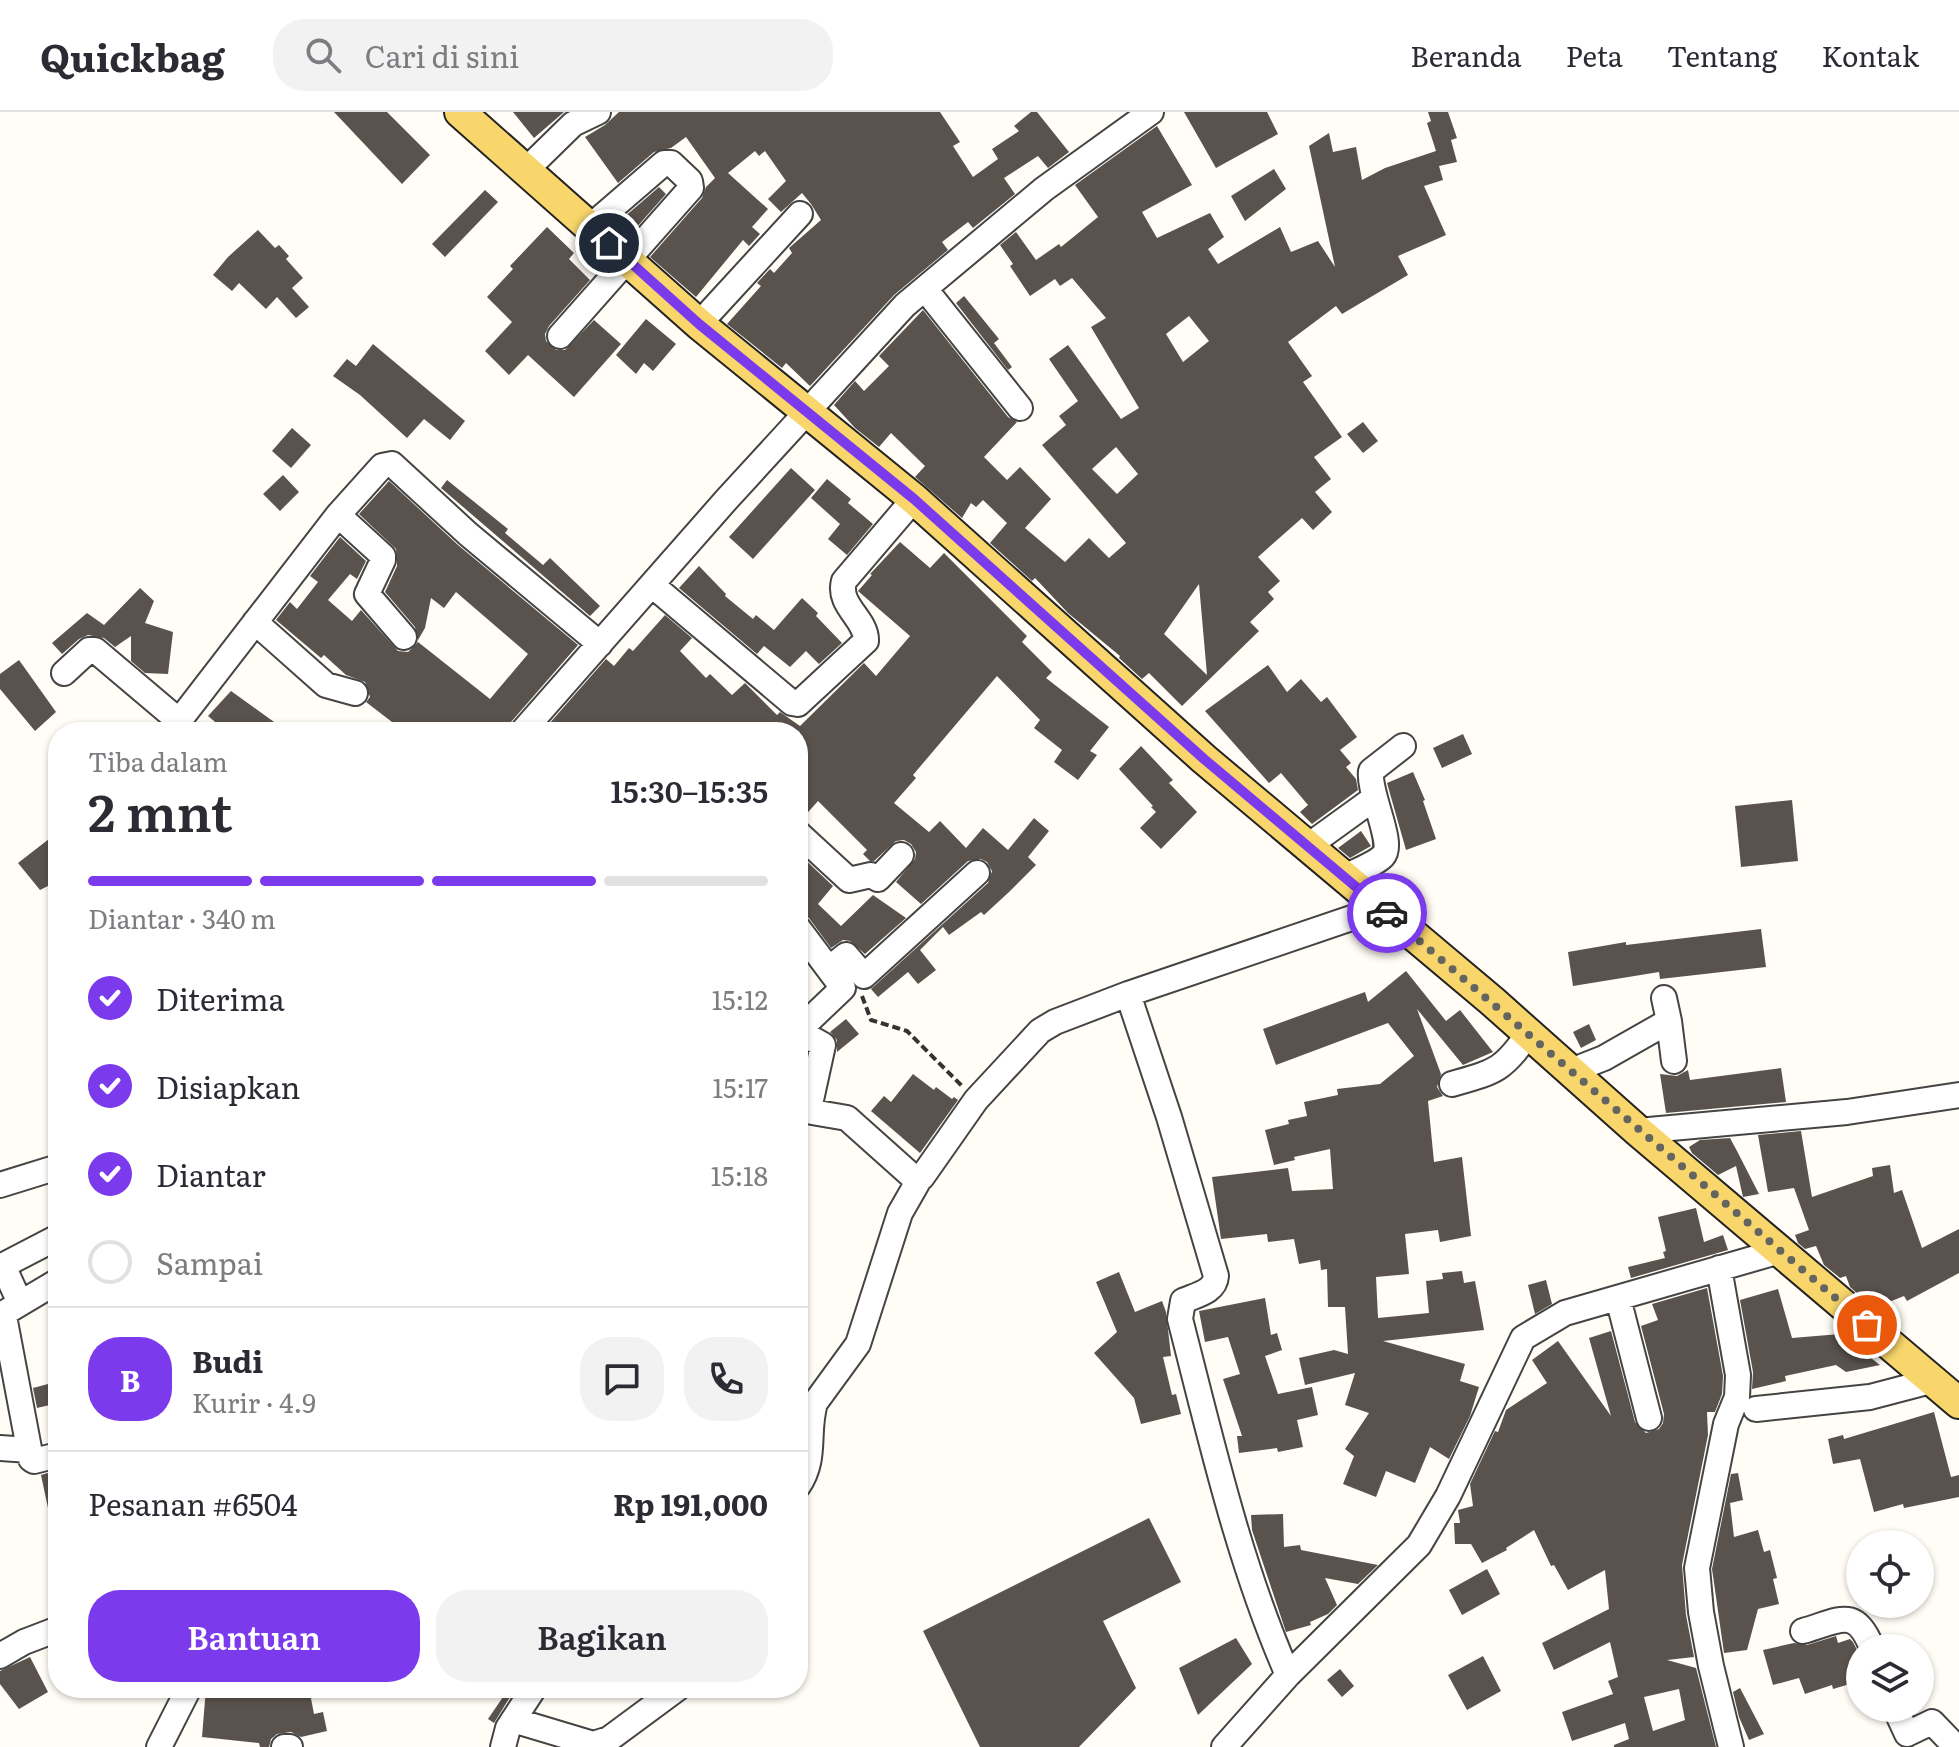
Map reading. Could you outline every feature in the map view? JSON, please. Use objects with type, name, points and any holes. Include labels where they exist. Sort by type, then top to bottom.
[{"type":"main road","points":[[460,112],[699,324],[914,499],[1204,759],[1959,1403]]},
{"type":"street","points":[[527,169],[573,124],[598,112]]},
{"type":"street","points":[[541,722],[600,644],[905,305],[1044,189],[1151,112]]},
{"type":"street","points":[[560,336],[691,188],[690,181],[671,163],[664,163],[591,226]]},
{"type":"street","points":[[699,324],[800,214]]},
{"type":"street","points":[[925,289],[1020,408]]},
{"type":"street","points":[[190,722],[255,622],[338,515],[382,466],[392,464],[480,544],[600,644]]},
{"type":"street","points":[[652,585],[741,662],[792,703],[798,704],[866,641],[866,634],[842,596],[844,581],[914,499]]},
{"type":"street","points":[[338,515],[383,556],[367,594],[404,637]]},
{"type":"street","points":[[255,622],[326,685],[355,693]]},
{"type":"street","points":[[64,673],[89,650],[95,650],[182,722]]},
{"type":"street","points":[[1344,877],[1382,857],[1386,850],[1387,840],[1369,782],[1371,771],[1403,746]]},
{"type":"street","points":[[1308,846],[1373,799]]},
{"type":"street","points":[[808,842],[849,880],[871,875],[878,879],[901,855]]},
{"type":"street","points":[[830,968],[846,955],[864,976],[977,873]]},
{"type":"street","points":[[808,1465],[815,1403],[858,1344],[900,1213],[920,1178],[976,1100],[1040,1031],[1128,994],[1381,908]]},
{"type":"street","points":[[808,940],[843,985],[842,990],[808,1022]]},
{"type":"street","points":[[1128,994],[1169,1117],[1216,1276],[1216,1284],[1210,1290],[1183,1301],[1180,1319],[1239,1543],[1263,1617],[1288,1675]]},
{"type":"street","points":[[1571,1071],[1604,1058],[1667,1009],[1674,1061]]},
{"type":"street","points":[[1452,1084],[1507,1063],[1528,1034]]},
{"type":"street","points":[[808,1037],[823,1045],[809,1109],[847,1118],[913,1177],[920,1178]]},
{"type":"street","points":[[1638,1131],[1847,1112],[1959,1095]]},
{"type":"street","points":[[0,1185],[48,1170]]},
{"type":"street","points":[[20,1303],[5,1270],[6,1264],[48,1242]]},
{"type":"street","points":[[1224,1747],[1288,1675],[1419,1545],[1448,1496],[1523,1338],[1565,1313],[1780,1251]]},
{"type":"street","points":[[1719,1268],[1738,1386],[1726,1424],[1697,1568],[1708,1653],[1731,1747]]},
{"type":"street","points":[[48,1287],[4,1316],[32,1461],[48,1457]]},
{"type":"street","points":[[1618,1298],[1649,1418]]},
{"type":"street","points":[[1756,1409],[1870,1397],[1931,1381]]},
{"type":"street","points":[[0,1448],[29,1450]]},
{"type":"street","points":[[1803,1631],[1840,1620],[1855,1621],[1867,1634]]},
{"type":"street","points":[[0,1656],[48,1633]]},
{"type":"street","points":[[159,1747],[184,1698]]},
{"type":"street","points":[[503,1747],[508,1728],[527,1698]]},
{"type":"street","points":[[513,1720],[593,1744],[609,1739],[664,1698]]},
{"type":"street","points":[[1901,1722],[1907,1734],[1932,1722],[1956,1747]]},
{"type":"path","points":[[864,976],[863,1001],[871,1020],[907,1031],[976,1100]]},
{"type":"building","points":[[334,112],[387,112],[430,155],[402,184]]},
{"type":"building","points":[[513,112],[564,112],[534,138]]},
{"type":"building","points":[[619,112],[940,112],[960,142],[953,146],[973,177],[998,159],[992,149],[1019,131],[1014,126],[1031,112],[1037,112],[1069,152],[1048,168],[1038,156],[1004,178],[1015,194],[973,228],[968,222],[942,242],[948,250],[894,295],[810,386],[786,363],[782,368],[727,324],[761,286],[757,283],[770,269],[774,273],[792,253],[789,248],[821,220],[811,204],[802,193],[781,212],[768,199],[786,181],[765,151],[759,156],[755,151],[728,173],[768,209],[752,227],[760,234],[749,246],[743,240],[696,297],[650,257],[702,198],[706,187],[715,178],[686,137],[671,148],[654,152],[618,183],[585,137]]},
{"type":"building","points":[[1184,112],[1267,112],[1278,134],[1216,168]]},
{"type":"building","points":[[1428,112],[1448,112],[1457,138],[1451,140],[1457,162],[1439,166],[1443,180],[1424,186],[1446,235],[1398,256],[1408,275],[1342,314],[1336,306],[1288,342],[1312,376],[1303,382],[1342,437],[1314,457],[1331,479],[1315,492],[1332,512],[1313,530],[1302,518],[1258,557],[1280,581],[1268,592],[1274,599],[1250,622],[1259,631],[1182,706],[1149,673],[1142,679],[1120,656],[1068,613],[1035,578],[1032,581],[990,543],[1007,523],[983,500],[976,507],[971,503],[962,518],[915,477],[925,466],[891,433],[879,447],[855,428],[834,405],[855,381],[864,391],[889,366],[879,356],[923,310],[1008,417],[1017,422],[984,457],[1007,480],[1020,467],[1051,499],[1025,528],[1065,562],[1089,538],[1109,558],[1126,543],[1042,445],[1066,425],[1059,416],[1078,401],[1049,359],[1068,345],[1121,419],[1139,408],[1091,327],[1106,318],[1072,278],[1060,286],[1055,279],[1030,296],[1000,245],[1016,232],[1036,260],[1059,244],[1061,247],[1098,217],[1075,185],[1157,126],[1192,185],[1142,212],[1157,238],[1210,213],[1224,237],[1208,249],[1218,264],[1280,227],[1291,252],[1318,241],[1335,267],[1309,146],[1329,133],[1333,152],[1356,147],[1362,180],[1385,168],[1436,151],[1427,123],[1431,121]],"holes":[[[1189,316],[1209,341],[1183,362],[1166,334]],[[1116,447],[1138,474],[1117,494],[1092,469]],[[1199,584],[1207,675],[1164,634]]]},
{"type":"building","points":[[1274,169],[1286,189],[1245,221],[1231,196]]},
{"type":"building","points":[[659,187],[666,194],[628,237],[615,225]]},
{"type":"building","points":[[485,190],[498,202],[445,257],[432,244]]},
{"type":"building","points":[[547,227],[574,253],[569,259],[590,280],[549,326],[546,341],[556,350],[565,350],[594,320],[621,344],[574,397],[528,355],[509,375],[485,351],[512,322],[487,297],[513,269],[510,266]]},
{"type":"building","points":[[258,230],[275,248],[279,245],[289,256],[286,259],[303,278],[292,288],[309,307],[296,318],[277,297],[266,309],[239,283],[232,291],[213,275]]},
{"type":"building","points":[[964,296],[999,339],[994,343],[1012,367],[1008,370],[956,303]]},
{"type":"building","points":[[646,319],[676,344],[653,371],[644,363],[636,374],[616,355]]},
{"type":"building","points":[[373,344],[465,421],[450,440],[424,419],[407,438],[360,395],[333,376],[347,359],[356,366]]},
{"type":"building","points":[[1363,422],[1378,441],[1363,453],[1347,434]]},
{"type":"building","points":[[292,428],[311,445],[291,468],[272,451]]},
{"type":"building","points":[[791,468],[815,490],[753,559],[729,537]]},
{"type":"building","points":[[283,475],[299,492],[280,511],[263,494]]},
{"type":"building","points":[[827,479],[851,499],[848,503],[873,524],[847,555],[828,539],[840,524],[811,498]]},
{"type":"building","points":[[447,480],[508,529],[505,533],[543,565],[550,558],[600,606],[590,616],[441,488]]},
{"type":"building","points":[[389,481],[458,545],[578,645],[511,722],[392,722],[366,702],[370,697],[365,682],[346,675],[324,655],[321,658],[276,620],[290,602],[297,609],[318,582],[310,576],[340,537],[366,561],[357,579],[350,574],[328,600],[352,621],[361,610],[398,651],[408,652],[418,642],[490,699],[528,654],[456,592],[444,608],[431,598],[425,628],[418,640],[415,627],[385,592],[397,566],[396,549],[359,514]]},
{"type":"building","points":[[900,542],[930,568],[944,553],[1027,636],[1022,642],[1052,672],[1046,678],[1109,727],[1090,751],[1097,755],[1078,780],[1054,762],[1062,750],[1034,728],[1040,720],[997,676],[913,775],[916,778],[894,803],[929,832],[940,821],[966,848],[983,828],[1008,850],[1034,818],[1049,831],[1028,857],[1036,865],[1009,892],[984,915],[981,912],[949,935],[943,927],[920,950],[936,970],[918,984],[908,972],[878,997],[871,989],[988,883],[992,871],[981,859],[968,861],[921,904],[896,882],[915,859],[916,852],[911,844],[904,840],[896,841],[874,861],[870,861],[863,854],[867,850],[818,801],[808,812],[808,722],[804,722],[864,663],[876,676],[910,636],[858,591]]},
{"type":"building","points":[[699,566],[725,596],[753,619],[756,615],[774,630],[802,598],[842,643],[819,664],[806,651],[790,667],[764,646],[757,654],[679,588]]},
{"type":"building","points":[[140,588],[154,601],[145,623],[173,632],[168,674],[145,673],[131,661],[131,636],[115,647],[104,638],[88,635],[62,654],[52,643],[87,613],[104,625]]},
{"type":"building","points":[[665,615],[692,638],[680,651],[706,678],[710,674],[732,695],[745,683],[777,715],[780,712],[794,722],[551,722],[606,659],[614,666],[629,648],[633,651]]},
{"type":"building","points":[[19,660],[56,712],[35,731],[0,689],[0,674]]},
{"type":"building","points":[[1268,665],[1287,692],[1301,679],[1321,702],[1327,697],[1357,737],[1340,750],[1351,763],[1346,767],[1356,779],[1358,790],[1312,824],[1300,812],[1308,805],[1281,773],[1269,783],[1205,711]]},
{"type":"building","points":[[231,691],[274,722],[215,722],[208,716]]},
{"type":"building","points":[[1463,734],[1472,754],[1442,768],[1433,748]]},
{"type":"building","points":[[1141,746],[1173,780],[1169,783],[1197,812],[1161,849],[1140,828],[1156,812],[1153,806],[1119,769]]},
{"type":"building","points":[[1413,772],[1436,839],[1406,850],[1387,783]]},
{"type":"building","points":[[1792,800],[1798,861],[1741,867],[1735,806]]},
{"type":"building","points":[[1361,831],[1371,846],[1350,858],[1338,848]]},
{"type":"building","points":[[48,840],[48,886],[40,890],[18,863]]},
{"type":"building","points":[[808,862],[833,886],[818,904],[841,926],[873,895],[906,918],[865,954],[850,941],[843,940],[831,948],[809,918]]},
{"type":"building","points":[[1761,929],[1766,967],[1660,979],[1659,972],[1573,986],[1568,952],[1626,942],[1626,945]]},
{"type":"building","points":[[1406,971],[1446,1021],[1460,1010],[1493,1052],[1463,1065],[1417,1009],[1441,1074],[1437,1087],[1443,1096],[1428,1101],[1434,1162],[1462,1157],[1471,1236],[1440,1242],[1438,1230],[1405,1234],[1409,1274],[1376,1277],[1378,1318],[1429,1313],[1426,1281],[1443,1279],[1442,1273],[1462,1271],[1464,1283],[1475,1281],[1484,1330],[1383,1341],[1465,1364],[1460,1381],[1479,1387],[1470,1416],[1449,1459],[1430,1447],[1415,1483],[1386,1471],[1376,1497],[1343,1484],[1354,1456],[1345,1449],[1369,1413],[1345,1405],[1355,1373],[1305,1385],[1299,1358],[1334,1350],[1348,1354],[1345,1307],[1328,1307],[1327,1269],[1321,1270],[1320,1260],[1299,1264],[1294,1239],[1268,1242],[1267,1234],[1221,1239],[1212,1177],[1288,1168],[1292,1191],[1333,1189],[1330,1149],[1274,1165],[1265,1130],[1307,1116],[1304,1102],[1338,1095],[1337,1089],[1380,1084],[1414,1056],[1388,1023],[1276,1065],[1263,1029],[1365,992],[1368,1002]]},
{"type":"building","points":[[846,1019],[859,1034],[837,1052],[837,1040],[830,1032]]},
{"type":"building","points":[[1589,1024],[1596,1040],[1581,1048],[1573,1032]]},
{"type":"building","points":[[1781,1068],[1786,1102],[1666,1113],[1660,1074],[1677,1076],[1688,1070],[1690,1080]]},
{"type":"building","points":[[913,1074],[934,1090],[936,1087],[958,1100],[920,1153],[871,1111],[884,1096],[891,1102]]},
{"type":"building","points":[[1801,1131],[1812,1197],[1873,1176],[1872,1168],[1890,1165],[1894,1193],[1902,1190],[1922,1248],[1959,1229],[1959,1273],[1907,1301],[1904,1296],[1874,1308],[1850,1287],[1846,1276],[1840,1278],[1824,1265],[1816,1246],[1805,1249],[1798,1243],[1795,1235],[1809,1230],[1794,1188],[1768,1192],[1758,1135]]},
{"type":"building","points":[[1730,1138],[1759,1194],[1743,1197],[1736,1166],[1718,1175],[1689,1147],[1700,1140]]},
{"type":"building","points":[[1696,1208],[1704,1242],[1723,1235],[1728,1250],[1631,1278],[1628,1267],[1665,1258],[1658,1217]]},
{"type":"building","points":[[1119,1272],[1135,1312],[1162,1301],[1171,1356],[1163,1357],[1172,1395],[1176,1394],[1181,1414],[1141,1424],[1134,1398],[1094,1353],[1117,1332],[1096,1282]]},
{"type":"building","points":[[1546,1280],[1552,1304],[1535,1314],[1528,1285]]},
{"type":"building","points":[[1707,1288],[1723,1376],[1722,1394],[1715,1412],[1707,1412],[1708,1435],[1682,1565],[1686,1615],[1694,1657],[1667,1660],[1696,1668],[1716,1747],[1614,1747],[1629,1739],[1625,1723],[1572,1741],[1562,1712],[1613,1694],[1608,1681],[1618,1677],[1610,1642],[1554,1670],[1542,1643],[1609,1609],[1605,1570],[1568,1590],[1554,1565],[1551,1566],[1534,1530],[1507,1550],[1482,1563],[1471,1544],[1455,1544],[1454,1523],[1460,1523],[1458,1510],[1473,1506],[1470,1484],[1495,1431],[1498,1432],[1506,1410],[1547,1383],[1532,1360],[1558,1341],[1611,1416],[1589,1338],[1611,1331],[1635,1422],[1646,1433],[1659,1429],[1664,1414],[1641,1326],[1658,1320],[1652,1304]],"holes":[[[1679,1689],[1685,1720],[1653,1731],[1644,1697]]]},
{"type":"building","points":[[1778,1289],[1792,1338],[1840,1334],[1880,1365],[1846,1372],[1836,1365],[1785,1376],[1786,1381],[1752,1389],[1753,1372],[1740,1300]]},
{"type":"building","points":[[1265,1298],[1271,1335],[1277,1333],[1282,1350],[1265,1356],[1278,1394],[1312,1387],[1318,1415],[1297,1420],[1303,1447],[1278,1452],[1277,1448],[1239,1453],[1237,1436],[1242,1436],[1223,1379],[1240,1374],[1228,1337],[1205,1342],[1199,1311]]},
{"type":"building","points":[[48,1384],[48,1405],[37,1408],[33,1388]]},
{"type":"building","points":[[1934,1412],[1951,1477],[1959,1475],[1959,1497],[1904,1508],[1903,1504],[1874,1512],[1860,1459],[1833,1464],[1828,1439],[1843,1435],[1844,1439]]},
{"type":"building","points":[[48,1473],[48,1508],[41,1475]]},
{"type":"building","points":[[1738,1473],[1743,1500],[1730,1503],[1734,1537],[1758,1530],[1764,1552],[1770,1550],[1779,1604],[1758,1609],[1747,1650],[1724,1653],[1712,1569],[1731,1474]]},
{"type":"building","points":[[1283,1514],[1284,1547],[1300,1545],[1301,1550],[1378,1565],[1358,1584],[1325,1578],[1337,1605],[1328,1614],[1310,1622],[1311,1625],[1286,1632],[1252,1530],[1251,1515]]},
{"type":"building","points":[[1149,1518],[1181,1582],[1103,1621],[1136,1688],[1079,1747],[980,1747],[923,1631]]},
{"type":"building","points":[[1487,1569],[1500,1594],[1462,1615],[1449,1590]]},
{"type":"building","points":[[1836,1636],[1838,1643],[1846,1640],[1846,1685],[1833,1689],[1832,1685],[1805,1694],[1799,1678],[1773,1685],[1763,1650],[1794,1643],[1807,1645]]},
{"type":"building","points":[[1236,1638],[1252,1664],[1198,1715],[1179,1668]]},
{"type":"building","points":[[1483,1656],[1501,1691],[1467,1710],[1448,1675]]},
{"type":"building","points":[[30,1657],[48,1692],[19,1709],[0,1684],[0,1671]]},
{"type":"building","points":[[1340,1669],[1354,1686],[1342,1697],[1327,1680]]},
{"type":"building","points":[[1740,1688],[1764,1734],[1749,1740],[1733,1692]]},
{"type":"building","points":[[205,1698],[311,1698],[314,1714],[323,1712],[327,1731],[301,1737],[291,1732],[277,1734],[271,1739],[269,1747],[260,1747],[259,1743],[202,1737]]},
{"type":"building","points":[[502,1698],[509,1698],[494,1723],[488,1719]]},
{"type":"way so far","points":[[1387,913],[1867,1325]]},
{"type":"route","points":[[609,243],[699,324],[914,499],[1204,759],[1387,913]]}]
